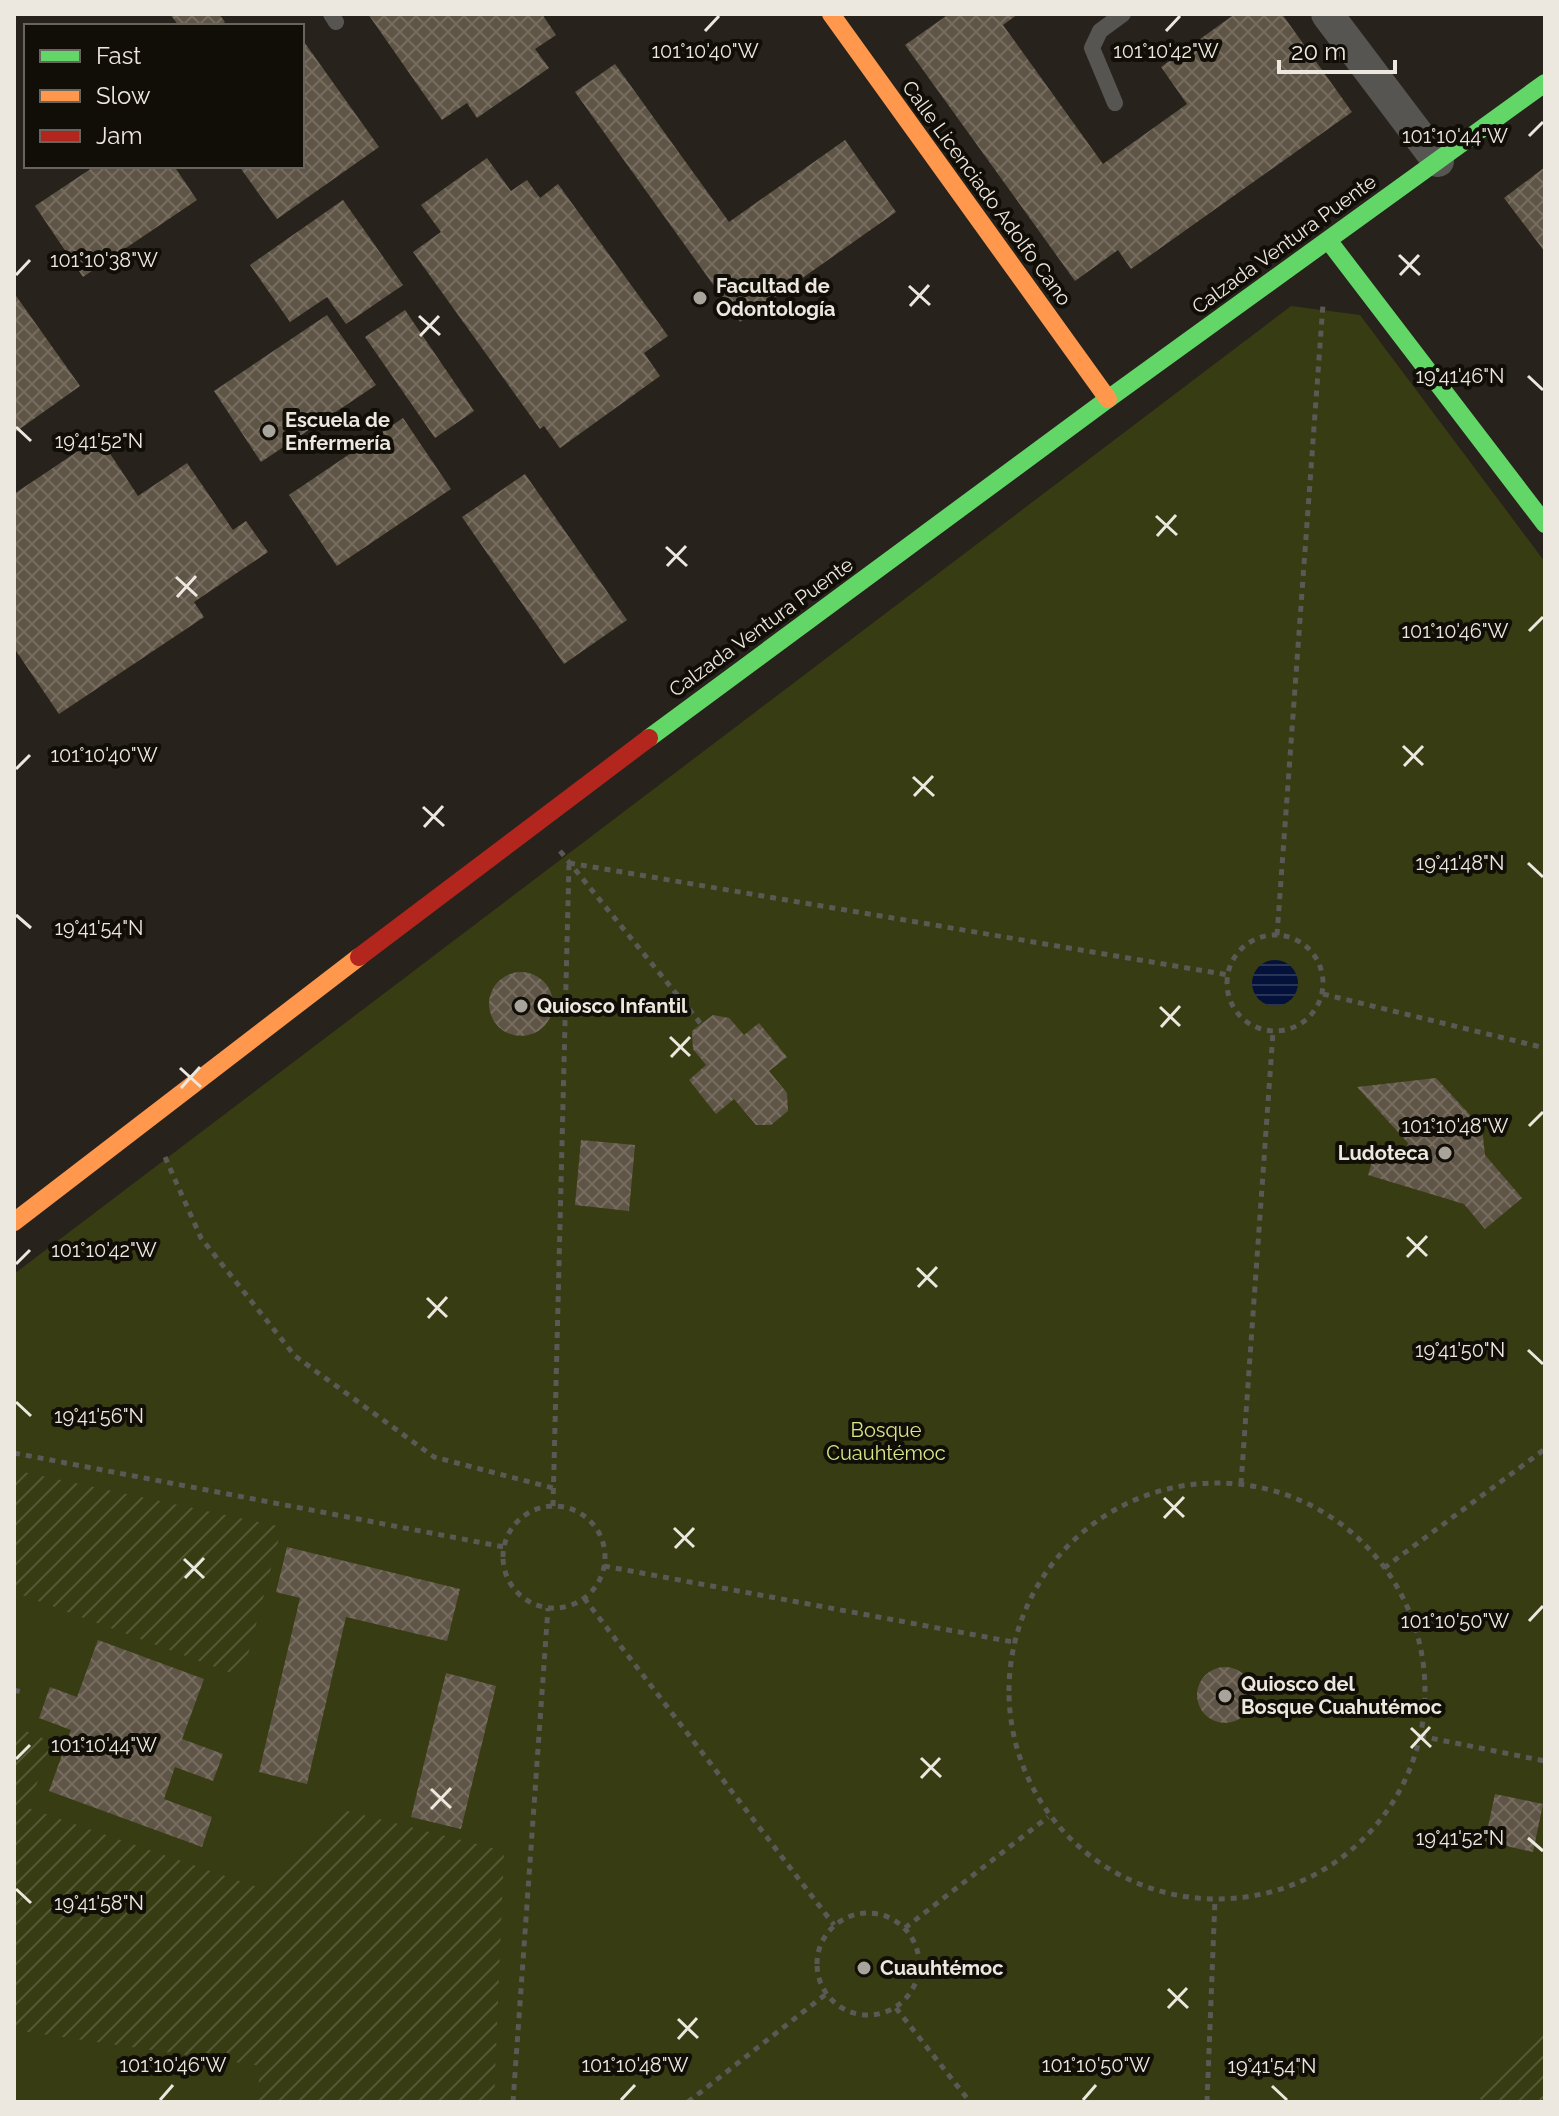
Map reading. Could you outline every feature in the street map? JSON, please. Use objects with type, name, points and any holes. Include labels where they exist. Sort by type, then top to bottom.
[{"type":"street","name":"Calle Licenciado Adolfo Cano","points":[[831,14],[1108,399]]},
{"type":"street","points":[[1327,14],[1438,161]]},
{"type":"street","name":"Calzada Ventura Puente","points":[[14,1222],[536,821],[1108,399],[1545,83]]},
{"type":"street","points":[[1328,240],[1545,524]]},
{"type":"lane","points":[[1115,103],[1092,48],[1100,31],[1123,14]]},
{"type":"path","points":[[1277,935],[1323,303]]},
{"type":"path","points":[[569,863],[1228,975]]},
{"type":"path","points":[[569,863],[701,1024]]},
{"type":"path","points":[[553,1506],[569,863]]},
{"type":"path","points":[[1277,935],[1304,944],[1314,954],[1321,967],[1323,994],[1310,1018],[1299,1026],[1273,1032],[1260,1029],[1238,1013],[1227,989],[1232,962],[1250,942],[1277,935]]},
{"type":"path","points":[[1323,994],[1545,1048]]},
{"type":"path","points":[[1241,1484],[1273,1032]]},
{"type":"path","points":[[148,1119],[201,1238],[295,1356],[434,1457],[553,1488]]},
{"type":"path","points":[[1384,1568],[1545,1449]]},
{"type":"path","points":[[14,1453],[504,1547]]},
{"type":"path","points":[[1241,1484],[1300,1500],[1351,1532],[1384,1568],[1407,1607],[1418,1638],[1424,1671],[1425,1704],[1420,1736],[1401,1789],[1368,1836],[1324,1871],[1272,1892],[1215,1899],[1173,1895],[1132,1881],[1095,1860],[1048,1817],[1026,1775],[1009,1709],[1013,1642],[1035,1586],[1073,1538],[1122,1504],[1180,1485],[1241,1484]]},
{"type":"path","points":[[553,1506],[568,1508],[592,1523],[604,1548],[604,1566],[595,1588],[584,1598],[574,1604],[548,1608],[523,1597],[513,1587],[506,1575],[504,1547],[513,1526],[521,1518],[542,1507],[553,1506]]},
{"type":"path","points":[[604,1566],[1013,1642]]},
{"type":"path","points":[[584,1598],[834,1925]]},
{"type":"path","points":[[513,2102],[548,1608]]},
{"type":"path","points":[[14,1690],[24,1693]]},
{"type":"path","points":[[1420,1736],[1545,1761]]},
{"type":"path","points":[[905,1928],[1048,1817]]},
{"type":"path","points":[[1207,2102],[1215,1899]]},
{"type":"path","points":[[862,1913],[893,1919],[905,1928],[919,1955],[920,1970],[916,1985],[896,2008],[866,2016],[837,2006],[819,1981],[816,1966],[824,1937],[834,1925],[862,1913]]},
{"type":"path","points":[[688,2102],[826,1994]]},
{"type":"path","points":[[896,2008],[970,2102]]},
{"type":"green space","name":"Bosque Cuauhtémoc","points":[[1291,306],[1360,315],[1545,562],[1545,2102],[14,2102],[14,1274]]},
{"type":"green space","points":[[14,1470],[282,1527],[242,1677],[14,1592]]},
{"type":"green space","points":[[14,1726],[52,1742],[28,1808],[257,1887],[336,1808],[504,1851],[494,2102],[256,2102],[261,2066],[14,2030]]},
{"type":"green space","points":[[1545,2032],[1545,2102],[1483,2102],[1475,2093]]},
{"type":"water","points":[[1275,960],[1292,966],[1298,983],[1292,1000],[1275,1006],[1258,1000],[1252,983],[1258,966]]},
{"type":"building","points":[[170,14],[219,14],[225,22],[222,24],[178,24]]},
{"type":"building","points":[[368,14],[542,14],[556,35],[535,49],[549,68],[477,118],[467,103],[442,120]]},
{"type":"building","points":[[949,14],[1018,14],[1003,25],[1103,164],[1187,104],[1161,67],[1235,14],[1282,14],[1352,112],[1131,269],[1118,250],[1075,281],[905,45]]},
{"type":"building","points":[[304,42],[379,147],[277,219],[240,168],[304,168]]},
{"type":"building","points":[[615,64],[729,222],[845,140],[896,212],[740,322],[575,92]]},
{"type":"building","points":[[487,158],[511,191],[527,180],[540,198],[558,184],[668,336],[644,353],[660,376],[560,448],[544,426],[540,429],[413,252],[441,232],[421,205]]},
{"type":"building","points":[[1545,167],[1545,252],[1504,198]]},
{"type":"building","points":[[92,168],[175,168],[197,200],[83,277],[35,206]]},
{"type":"building","points":[[343,200],[403,285],[346,324],[327,297],[290,322],[250,265]]},
{"type":"building","points":[[14,293],[80,386],[14,433]]},
{"type":"building","points":[[405,310],[474,411],[435,438],[365,337]]},
{"type":"building","points":[[327,315],[376,385],[261,462],[214,391]]},
{"type":"building","points":[[403,418],[451,489],[337,566],[289,495]]},
{"type":"building","points":[[99,437],[138,496],[187,463],[233,530],[246,521],[268,552],[194,602],[204,617],[59,714],[14,648],[14,494]]},
{"type":"building","points":[[525,474],[627,620],[564,664],[462,517]]},
{"type":"building","name":"Quiosco Infantil","points":[[521,972],[539,978],[547,986],[553,1004],[547,1022],[539,1030],[521,1036],[503,1030],[495,1022],[489,1004],[495,986],[503,978]]},
{"type":"building","points":[[713,1015],[729,1018],[744,1035],[759,1023],[787,1057],[769,1071],[787,1093],[788,1111],[771,1125],[756,1125],[734,1099],[716,1114],[689,1080],[706,1065],[693,1049],[692,1031]]},
{"type":"building","name":"Ludoteca","points":[[1436,1078],[1482,1128],[1485,1155],[1522,1198],[1485,1229],[1464,1204],[1368,1175],[1375,1151],[1403,1160],[1408,1143],[1357,1087]]},
{"type":"building","points":[[581,1140],[635,1145],[629,1211],[575,1205]]},
{"type":"building","points":[[287,1547],[460,1589],[447,1641],[346,1617],[307,1784],[259,1772],[300,1598],[276,1592]]},
{"type":"building","points":[[98,1640],[204,1679],[182,1739],[223,1754],[213,1781],[175,1767],[164,1799],[212,1817],[202,1847],[49,1791],[71,1730],[39,1718],[50,1687],[77,1697]]},
{"type":"building","name":"Quiosco del Bosque Cuahutémoc","points":[[1225,1667],[1245,1675],[1253,1695],[1245,1715],[1225,1723],[1205,1715],[1197,1695],[1205,1675]]},
{"type":"building","points":[[446,1673],[496,1686],[461,1829],[411,1817]]},
{"type":"building","points":[[1495,1794],[1543,1804],[1533,1852],[1485,1841]]},
{"type":"traffic: fast","points":[[649,738],[1108,399],[1545,83]]},
{"type":"traffic: fast","points":[[1328,240],[1545,524]]},
{"type":"traffic: slow","points":[[831,14],[1108,399]]},
{"type":"traffic: slow","points":[[14,1222],[359,957]]},
{"type":"traffic: jam","points":[[359,957],[649,738]]},
{"type":"place","name":"Facultad de Odontología","points":[[700,298]]},
{"type":"place","name":"Escuela de Enfermería","points":[[269,431]]},
{"type":"place","name":"Quiosco Infantil","points":[[521,1006]]},
{"type":"place","name":"Ludoteca","points":[[1445,1153]]},
{"type":"place","name":"Quiosco del Bosque Cuahutémoc","points":[[1225,1696]]},
{"type":"place","name":"Cuauhtémoc","points":[[864,1968]]}]
